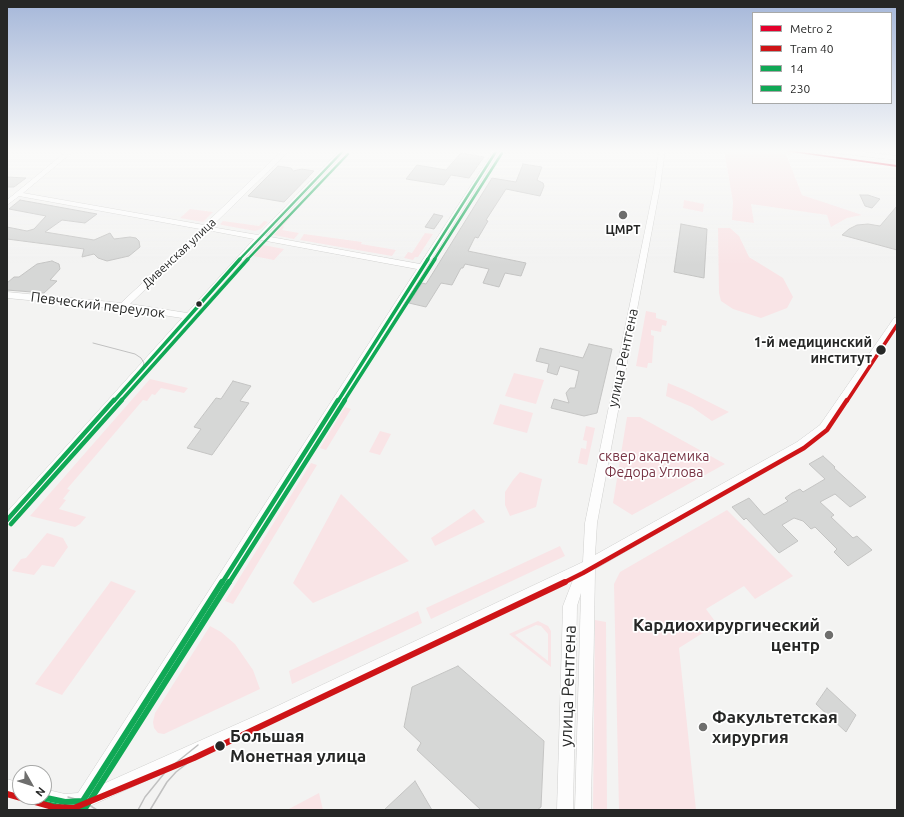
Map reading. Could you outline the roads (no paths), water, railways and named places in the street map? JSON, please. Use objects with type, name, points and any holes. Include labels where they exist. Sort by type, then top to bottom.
[{"type":"street","points":[[7,202],[25,188]]},
{"type":"street","name":"Дивенская улица","points":[[123,306],[246,188]]},
{"type":"street","points":[[7,520],[260,237],[307,188]]},
{"type":"street","points":[[80,805],[473,188]]},
{"type":"street","name":"улица Рентгена","points":[[583,810],[588,566],[591,523],[657,188]]},
{"type":"street","points":[[18,194],[422,267]]},
{"type":"street","name":"Певческий переулок","points":[[7,295],[123,306],[189,316]]},
{"type":"street","points":[[52,799],[80,805],[588,566],[801,445],[824,428],[897,320]]},
{"type":"street","name":"улица Рентгена","points":[[565,810],[570,606],[583,573],[588,566]]},
{"type":"tram line","name":"40","points":[[7,794],[53,807],[74,808],[194,758],[583,573],[804,448],[827,430],[897,325]]},
{"type":"tram line","points":[[7,523],[140,373],[143,367],[144,363],[141,358],[135,354],[93,343]]},
{"type":"tram line","points":[[138,810],[145,797],[167,770],[198,745]]},
{"type":"tram line","points":[[150,810],[167,782],[176,772],[194,758]]},
{"type":"tram line","points":[[68,797],[83,801],[97,810]]},
{"type":"tram line","points":[[61,808],[66,810]]},
{"type":"place","name":"ЦМРТ","points":[[623,215]]},
{"type":"place","name":"1-й медицинский институт","points":[[881,350]]},
{"type":"place","name":"Кардиохирургический центр","points":[[829,635]]},
{"type":"place","name":"Факультетская хирургия","points":[[703,727]]},
{"type":"place","name":"Большая Монетная улица","points":[[220,746]]},
{"type":"park label","name":"сквер академика Федора Углова","points":[[654,464]]}]
